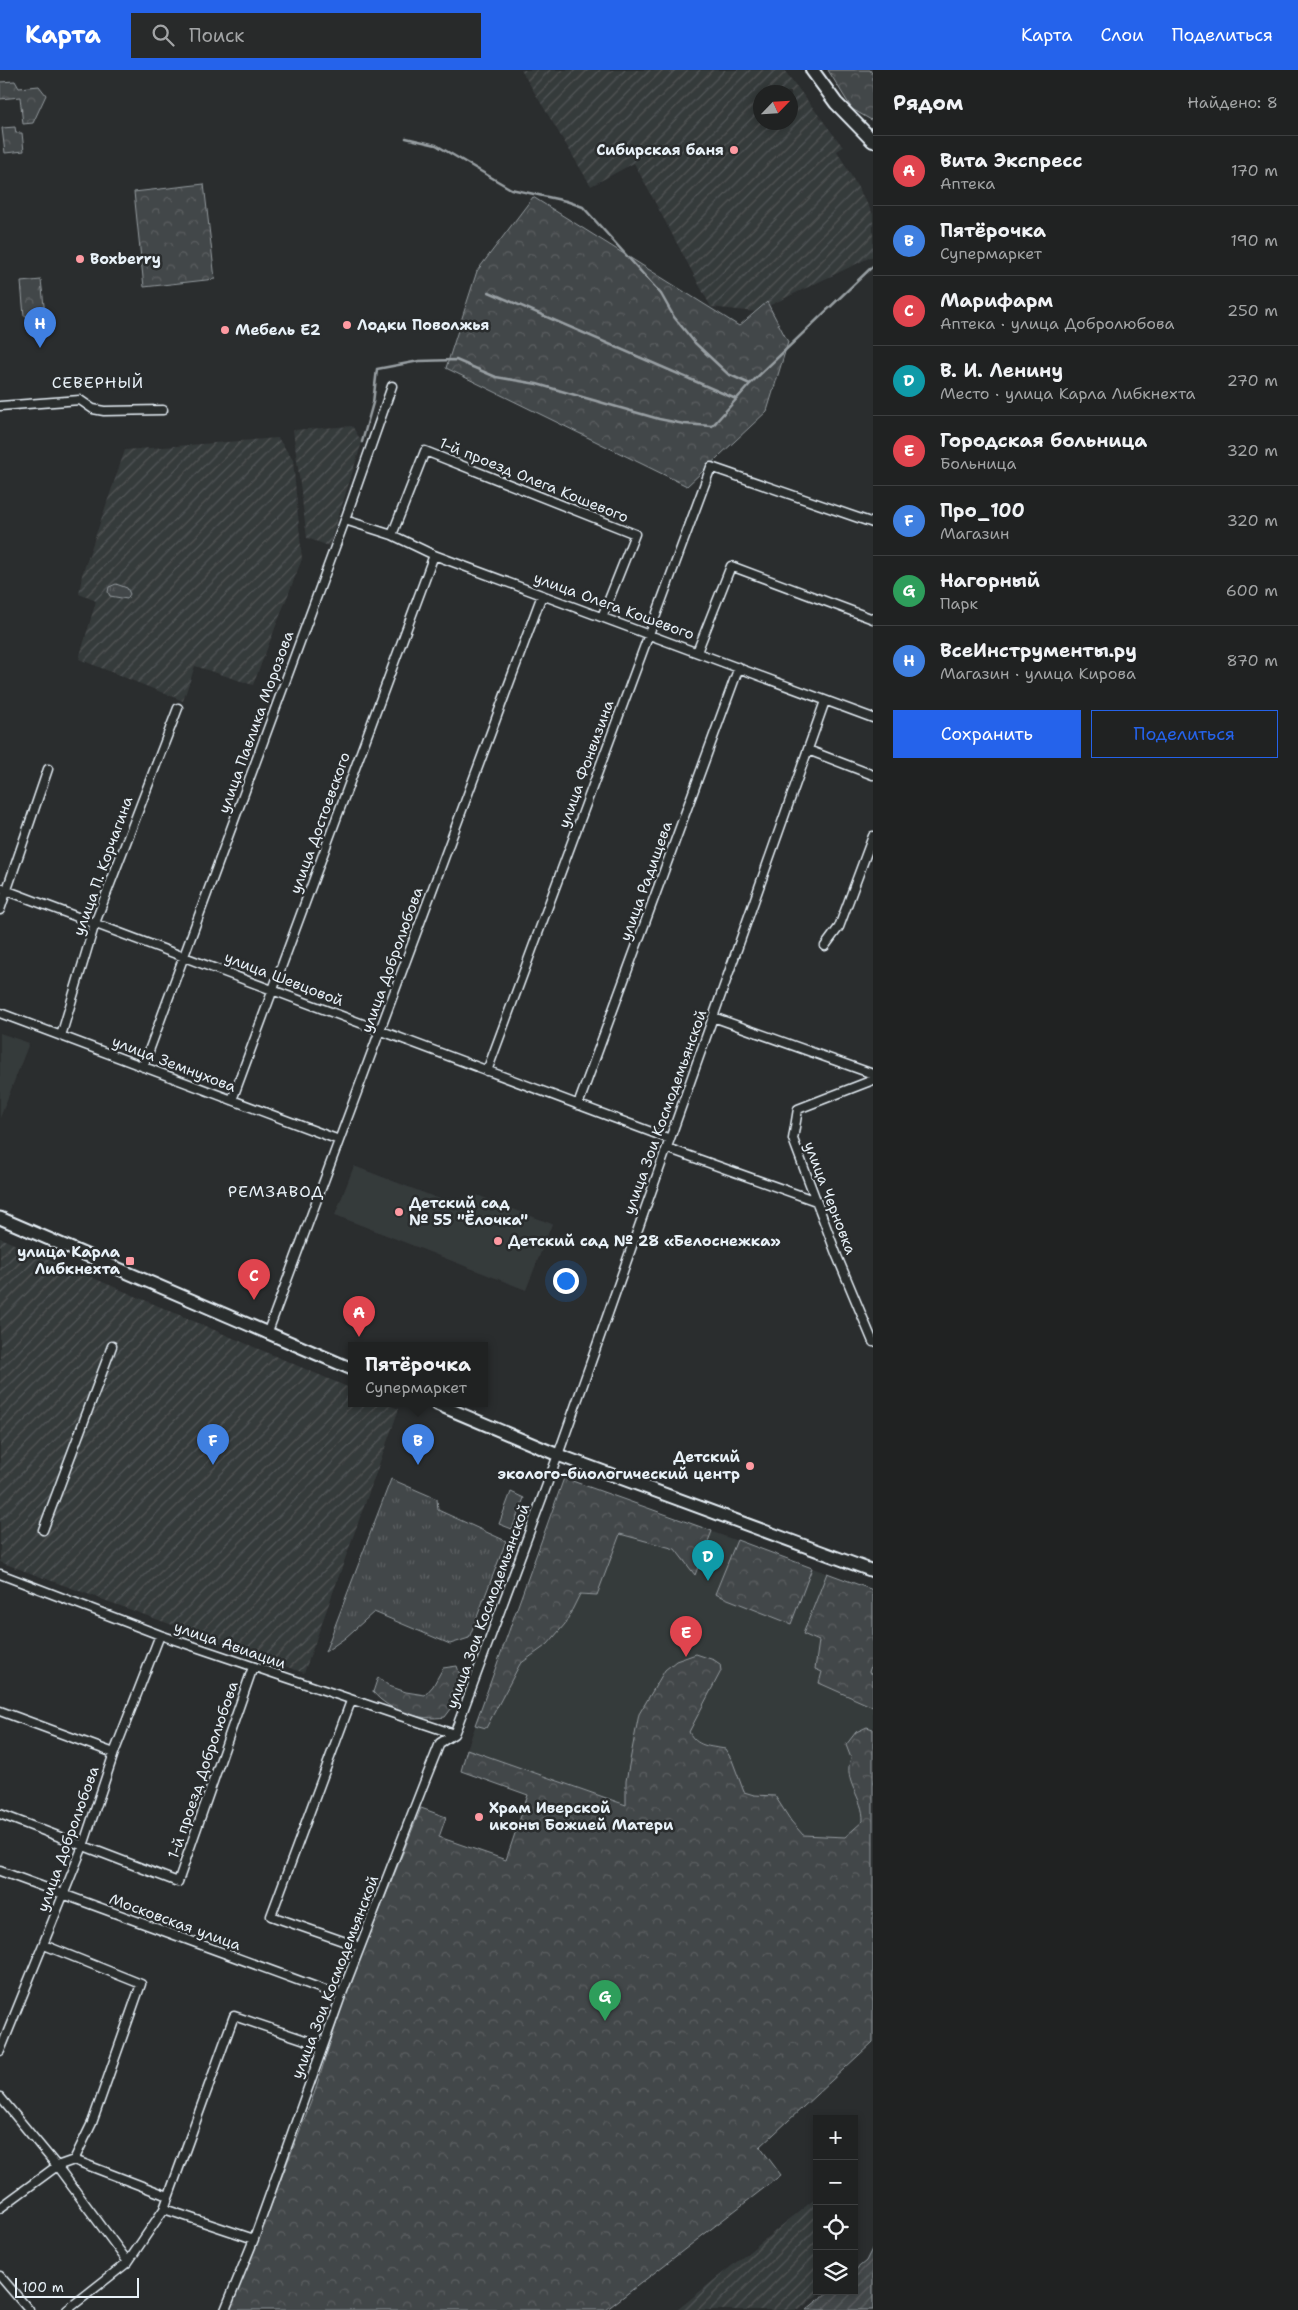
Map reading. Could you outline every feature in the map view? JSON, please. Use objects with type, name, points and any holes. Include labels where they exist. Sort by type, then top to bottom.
[{"type":"main road","points":[[812,70],[836,103],[873,141]]},
{"type":"main road","points":[[0,1218],[348,1367]]},
{"type":"main road","points":[[444,1407],[558,1455],[873,1570]]},
{"type":"street","name":"улица Павлика Морозова","points":[[143,1067],[345,520],[392,386]]},
{"type":"street","points":[[0,406],[80,400],[93,410],[163,410]]},
{"type":"street","name":"1-й проезд Олега Кошевого","points":[[392,535],[425,451],[635,534],[602,616]]},
{"type":"street","name":"улица Фонвизина","points":[[487,1071],[711,466],[873,522]]},
{"type":"street","name":"улица Олега Кошевого","points":[[345,520],[392,535],[434,554],[873,718]]},
{"type":"street","name":"улица Достоевского","points":[[232,1100],[434,554]]},
{"type":"street","points":[[698,652],[731,566],[873,619]]},
{"type":"street","name":"улица Добролюбова","points":[[268,1334],[542,595]]},
{"type":"street","name":"улица Радищева","points":[[578,1105],[740,667]]},
{"type":"street","name":"улица Зои Космодемьянской","points":[[225,2310],[254,2239],[341,1996],[440,1743],[454,1734],[558,1455],[825,701]]},
{"type":"street","name":"улица П. Корчагина","points":[[61,1036],[95,923],[178,708]]},
{"type":"street","points":[[808,750],[873,775]]},
{"type":"street","points":[[0,910],[4,889],[48,769]]},
{"type":"street","points":[[825,946],[839,927],[873,836]]},
{"type":"street","name":"улица Шевцовой","points":[[4,889],[670,1139]]},
{"type":"street","name":"улица Земнухова","points":[[0,1013],[339,1140]]},
{"type":"street","points":[[713,1017],[873,1074]]},
{"type":"street","name":"улица Черновка","points":[[873,1080],[798,1109],[793,1139],[873,1342]]},
{"type":"street","points":[[667,1148],[816,1201]]},
{"type":"street","points":[[43,1530],[112,1346]]},
{"type":"street","name":"улица Авиации","points":[[0,1574],[160,1636],[454,1734]]},
{"type":"street","name":"улица Добролюбова","points":[[0,2051],[83,1846],[114,1753],[160,1636]]},
{"type":"street","name":"1-й проезд Добролюбова","points":[[83,1846],[178,1882],[254,1667]]},
{"type":"street","points":[[351,1701],[271,1916],[360,1947]]},
{"type":"street","points":[[0,1710],[114,1753]]},
{"type":"street","points":[[0,1814],[83,1846]]},
{"type":"street","name":"Московская улица","points":[[0,1871],[63,1896],[341,1996]]},
{"type":"street","points":[[44,1945],[141,1984],[92,2122],[74,2160]]},
{"type":"street","points":[[67,2310],[128,2262],[164,2209],[234,2016],[323,2046]]},
{"type":"street","points":[[0,2097],[57,2166],[128,2262]]},
{"type":"street","points":[[0,2208],[57,2166],[74,2160],[168,2196]]},
{"type":"street","points":[[164,2209],[254,2239]]},
{"type":"street","points":[[0,2276],[29,2310]]},
{"type":"shaded area","points":[[521,70],[784,70],[795,85],[753,85],[753,130],[798,130],[798,88],[843,147],[837,151],[873,214],[873,256],[756,312],[711,307],[634,163],[591,186]]},
{"type":"shaded area","points":[[352,426],[362,442],[329,546],[307,538],[293,430]]},
{"type":"shaded area","points":[[278,438],[293,460],[302,559],[253,685],[195,666],[183,701],[79,659],[96,601],[79,594],[82,575],[125,450]]},
{"type":"shaded area","points":[[0,1033],[29,1043],[0,1118]]},
{"type":"shaded area","points":[[354,1166],[471,1211],[477,1195],[552,1224],[526,1290],[335,1215]]},
{"type":"shaded area","points":[[0,1238],[348,1387],[348,1407],[394,1407],[399,1409],[304,1673],[0,1562]]},
{"type":"shaded area","points":[[564,1478],[873,1590],[873,1878],[627,1805],[467,1749]]},
{"type":"shaded area","points":[[813,2200],[813,2295],[817,2295],[799,2310],[677,2310]]},
{"type":"green space","points":[[828,70],[870,70],[873,75],[873,121],[852,109]]},
{"type":"green space","points":[[15,81],[19,88],[39,86],[46,95],[33,123],[23,124],[20,97],[0,99],[0,82]]},
{"type":"green space","points":[[15,127],[16,133],[22,133],[24,151],[5,153],[2,128]]},
{"type":"green space","points":[[204,184],[215,279],[144,287],[134,192]]},
{"type":"green space","points":[[533,197],[739,326],[767,302],[788,342],[767,411],[687,486],[446,368],[477,271]]},
{"type":"green space","points":[[41,280],[45,314],[24,316],[21,282]]},
{"type":"green space","points":[[116,584],[127,588],[130,594],[127,599],[110,596],[108,592],[109,587]]},
{"type":"green space","points":[[564,1478],[712,1531],[695,1575],[675,1549],[620,1534],[597,1595],[580,1594],[565,1624],[548,1644],[520,1664],[486,1728],[475,1725]]},
{"type":"green space","points":[[391,1479],[437,1499],[438,1510],[506,1541],[469,1638],[450,1644],[374,1612],[345,1638],[325,1652]]},
{"type":"green space","points":[[511,1492],[524,1498],[512,1529],[499,1524]]},
{"type":"green space","points":[[737,1540],[812,1568],[791,1624],[715,1594]]},
{"type":"green space","points":[[827,1573],[873,1590],[873,1660],[869,1672],[873,1674],[873,1707],[819,1683],[822,1672],[815,1669],[819,1641],[803,1634]]},
{"type":"green space","points":[[696,1654],[720,1664],[721,1671],[689,1732],[700,1743],[725,1749],[732,1760],[744,1792],[754,1795],[775,1796],[791,1821],[803,1835],[845,1837],[863,1821],[860,1804],[849,1775],[851,1758],[846,1745],[856,1732],[867,1727],[873,1729],[873,2042],[760,2147],[781,2175],[606,2310],[230,2310],[314,2094],[344,1999],[421,1808],[446,1817],[439,1837],[506,1860],[528,1795],[461,1771],[467,1749],[626,1805],[626,1781],[639,1714],[665,1670],[676,1661]]},
{"type":"green space","points":[[457,1666],[460,1675],[450,1696],[455,1697],[454,1705],[445,1717],[426,1718],[406,1714],[388,1705],[373,1692],[378,1677],[389,1686],[406,1692],[425,1695],[433,1686],[443,1668]]},
{"type":"green space","points":[[873,2247],[873,2310],[806,2310],[824,2295],[858,2295],[858,2268],[866,2261]]},
{"type":"waterway","points":[[406,138],[436,145],[511,189],[566,201],[583,207],[661,294],[674,317],[695,343],[728,374],[750,384]]},
{"type":"waterway","points":[[715,423],[750,384],[873,266]]},
{"type":"waterway","points":[[489,292],[736,399]]},
{"type":"waterway","points":[[362,442],[373,403],[377,369],[419,361],[456,360],[496,377],[537,384],[659,419],[684,424],[712,426],[716,422]]},
{"type":"place","name":"Сибирская баня","points":[[734,150]]},
{"type":"place","name":"Boxberry","points":[[80,259]]},
{"type":"place","name":"Лодки Поволжья","points":[[347,325]]},
{"type":"place","name":"Мебель Е2","points":[[225,330]]},
{"type":"place","name":"ВсеИнструменты.ру","points":[[40,348]]},
{"type":"place","name":"Детский сад № 55 \"Ёлочка\"","points":[[399,1212]]},
{"type":"place","name":"Детский сад № 28 «Белоснежка»","points":[[498,1241]]},
{"type":"place","name":"улица Карла Либкнехта","points":[[130,1261]]},
{"type":"place","name":"Марифарм","points":[[254,1300]]},
{"type":"place","name":"Вита Экспресс","points":[[359,1337]]},
{"type":"place","name":"Про_100","points":[[213,1465]]},
{"type":"place","name":"Пятёрочка","points":[[418,1465]]},
{"type":"place","name":"Детский эколого-биологический центр","points":[[750,1466]]},
{"type":"place","name":"В. И. Ленину","points":[[708,1581]]},
{"type":"place","name":"Городская больница","points":[[686,1657]]},
{"type":"place","name":"Храм Иверской иконы Божией Матери","points":[[479,1817]]},
{"type":"place","name":"Нагорный","points":[[605,2021]]},
{"type":"district","name":"СЕВЕРНЫЙ","points":[[98,382]]},
{"type":"district","name":"РЕМЗАВОД","points":[[276,1191]]}]
